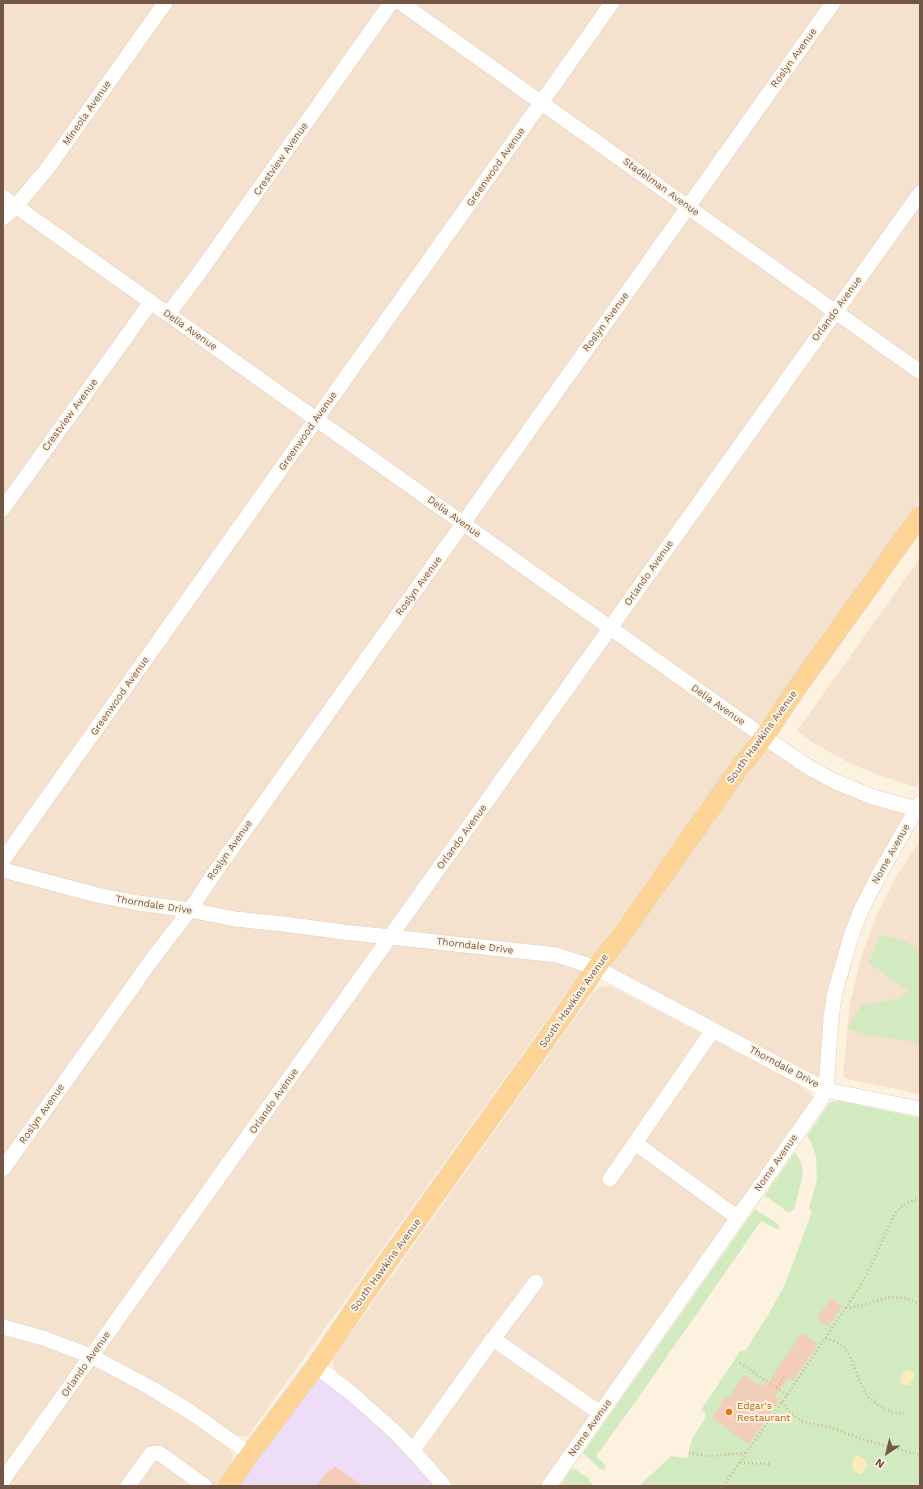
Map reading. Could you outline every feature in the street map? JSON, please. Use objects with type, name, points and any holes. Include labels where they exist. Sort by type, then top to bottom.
[{"type":"main road","name":"South Hawkins Avenue","points":[[228,1486],[316,1366],[350,1315],[596,968],[764,737],[794,692],[920,516]]},
{"type":"street","name":"Mineola Avenue","points":[[3,218],[16,206],[47,169],[165,3]]},
{"type":"street","name":"Crestview Avenue","points":[[168,314],[197,276],[391,3]]},
{"type":"street","name":"Stadelman Avenue","points":[[401,3],[920,372]]},
{"type":"street","name":"Greenwood Avenue","points":[[3,860],[612,3]]},
{"type":"street","name":"Roslyn Avenue","points":[[3,1169],[156,954],[190,910],[213,875],[833,3]]},
{"type":"street","name":"Orlando Avenue","points":[[3,1480],[344,1002],[389,936],[426,888],[920,193]]},
{"type":"street","name":"Delia Avenue","points":[[3,197],[764,737],[810,768],[836,782],[873,797],[919,808]]},
{"type":"street","name":"Crestview Avenue","points":[[3,509],[151,302]]},
{"type":"street","name":"Nome Avenue","points":[[549,1486],[818,1104],[826,1090],[834,996],[851,936],[862,908],[880,873],[919,808]]},
{"type":"street","name":"Thorndale Drive","points":[[3,870],[97,895],[138,904],[190,910],[235,919],[557,954],[596,968],[826,1090],[920,1109]]},
{"type":"street","points":[[610,1179],[713,1030]]},
{"type":"street","points":[[635,1143],[738,1218]]},
{"type":"street","points":[[413,1450],[536,1282]]},
{"type":"street","points":[[3,1327],[43,1338],[91,1356],[163,1395],[192,1413],[250,1454]]},
{"type":"street","points":[[493,1339],[600,1413]]},
{"type":"street","points":[[316,1366],[366,1405],[413,1450],[444,1486]]},
{"type":"street","points":[[128,1486],[151,1454],[159,1453],[205,1486]]},
{"type":"path","points":[[723,1486],[846,1308],[870,1268],[894,1215],[908,1202],[920,1199]]},
{"type":"path","points":[[846,1308],[864,1305],[890,1297],[905,1298],[920,1304]]},
{"type":"path","points":[[826,1338],[844,1347],[850,1356],[868,1397],[880,1406],[892,1412],[904,1413]]},
{"type":"path","points":[[740,1363],[787,1395]]},
{"type":"path","points":[[777,1388],[785,1376]]},
{"type":"path","points":[[782,1402],[790,1413],[802,1421],[831,1428],[868,1441],[920,1455]]},
{"type":"path","points":[[689,1453],[708,1456],[722,1456],[747,1453]]},
{"type":"path","points":[[740,1462],[769,1464]]},
{"type":"shaded area","points":[[3,3],[920,3],[920,501],[247,1437],[229,1433],[166,1404],[220,1441],[230,1450],[233,1455],[232,1464],[217,1486],[3,1486]]},
{"type":"shaded area","points":[[920,558],[920,781],[916,787],[876,774],[844,760],[812,742],[797,731]]},
{"type":"shaded area","points":[[764,737],[810,768],[916,809],[851,936],[826,1090],[596,968]]},
{"type":"shaded area","points":[[920,840],[920,1094],[847,1079],[843,1075],[850,1003],[861,957],[877,914],[896,877]]},
{"type":"shaded area","points":[[606,986],[612,987],[794,1081],[812,1095],[812,1099],[542,1486],[452,1486],[397,1423],[339,1376],[332,1365],[334,1357],[595,990]]},
{"type":"shaded area","points":[[316,1366],[444,1486],[228,1486]]},
{"type":"green space","points":[[880,935],[906,942],[920,949],[920,1045],[910,1041],[866,1035],[847,1029],[860,1006],[900,998],[909,991],[869,963]]},
{"type":"green space","points":[[833,1101],[920,1118],[920,1486],[639,1486],[671,1456],[688,1458],[692,1439],[706,1417],[705,1413],[701,1410],[739,1352],[746,1350],[771,1310],[786,1282],[812,1212],[809,1208],[817,1180],[816,1156],[807,1136],[828,1105]]},
{"type":"green space","points":[[795,1152],[801,1162],[803,1175],[794,1209],[789,1213],[765,1195]]},
{"type":"green space","points":[[755,1209],[779,1225],[779,1229],[761,1221],[596,1456],[606,1466],[604,1470],[600,1469],[583,1453]]},
{"type":"green space","points":[[574,1469],[587,1477],[593,1486],[560,1486],[571,1470]]},
{"type":"sand","points":[[909,1370],[914,1372],[914,1378],[909,1385],[904,1385],[900,1381],[901,1376]]},
{"type":"sand","points":[[857,1455],[864,1459],[867,1465],[863,1473],[860,1474],[854,1471],[852,1466],[853,1460]]},
{"type":"building","points":[[831,1298],[842,1306],[828,1326],[817,1318]]},
{"type":"building","points":[[802,1333],[818,1344],[793,1381],[788,1378],[775,1396],[780,1399],[749,1444],[712,1418],[726,1396],[729,1398],[744,1375],[761,1387],[764,1383],[767,1385]]},
{"type":"building","points":[[335,1466],[363,1486],[316,1486],[327,1472],[331,1469],[332,1470]]},
{"type":"place","name":"Edgar's Restaurant","points":[[729,1412]]}]
